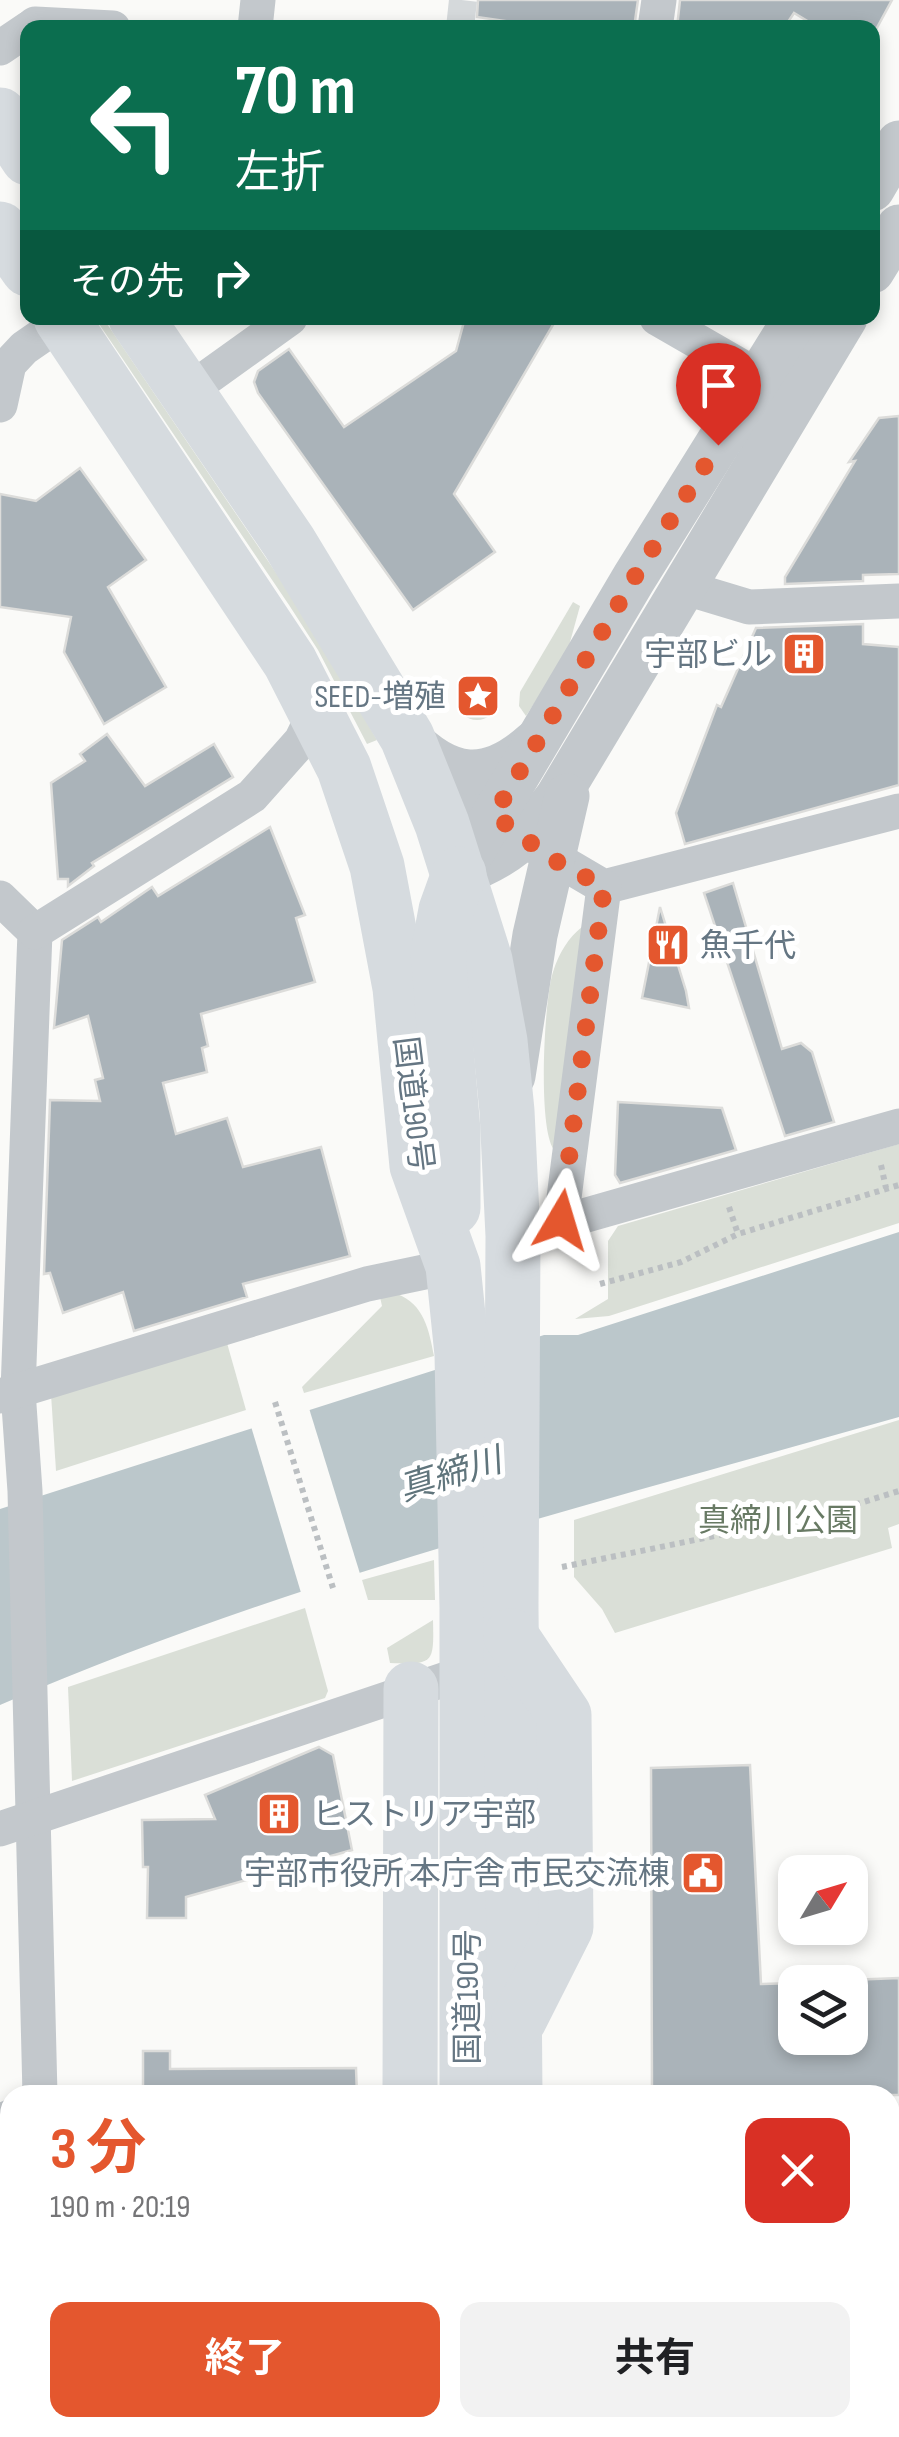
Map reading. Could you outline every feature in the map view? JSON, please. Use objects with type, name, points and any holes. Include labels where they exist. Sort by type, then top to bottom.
[{"type":"main road","points":[[0,115],[20,146]]},
{"type":"main road","points":[[0,228],[20,257]]},
{"type":"main road","name":"国道190号","points":[[66,325],[266,622],[344,768],[377,866],[391,926],[417,1166],[487,1346],[489,1544],[467,1672],[467,2085]]},
{"type":"main road","name":"国道190号","points":[[141,325],[299,558],[417,748],[485,960],[500,1041],[507,1111],[537,1228],[487,1346]]},
{"type":"main road","points":[[344,768],[361,797],[398,841],[439,870],[458,874],[438,953],[453,1130],[453,1266]]},
{"type":"main road","name":"国道190号","points":[[489,1544],[511,1636],[515,2085]]},
{"type":"main road","points":[[410,2085],[411,1689]]},
{"type":"street","points":[[0,48],[20,32]]},
{"type":"street","points":[[880,258],[899,226]]},
{"type":"street","points":[[0,405],[9,364],[54,325]]},
{"type":"street","points":[[187,392],[280,325]]},
{"type":"street","points":[[669,325],[760,378]]},
{"type":"street","points":[[417,748],[441,766],[463,772],[494,770],[510,763],[537,740],[792,325]]},
{"type":"street","points":[[458,874],[523,838],[566,799],[579,766],[841,325]]},
{"type":"street","points":[[686,588],[749,607],[899,601]]},
{"type":"street","points":[[35,932],[252,796],[301,742],[316,710]]},
{"type":"street","points":[[507,1111],[535,936],[523,838],[537,740]]},
{"type":"street","points":[[417,748],[523,838],[604,887],[899,811]]},
{"type":"street","points":[[604,887],[537,1228],[899,1126]]},
{"type":"street","points":[[0,898],[35,932],[9,1394],[25,1491],[40,2085]]},
{"type":"street","points":[[9,1394],[366,1284],[453,1266]]},
{"type":"street","points":[[0,1829],[467,1672]]},
{"type":"path","points":[[600,1284],[681,1262],[738,1234],[899,1184]]},
{"type":"path","points":[[275,1402],[333,1588]]},
{"type":"path","points":[[562,1568],[828,1513],[899,1491]]},
{"type":"green space","points":[[100,325],[108,325],[302,611],[377,740],[367,744],[318,650]]},
{"type":"green space","points":[[573,602],[580,606],[567,653],[526,716],[519,706],[520,692]]},
{"type":"green space","points":[[477,680],[491,686],[497,700],[491,714],[477,720],[463,714],[457,700],[463,686]]},
{"type":"green space","points":[[583,926],[555,1151],[549,1139],[544,1094],[547,1009],[558,958]]},
{"type":"green space","points":[[899,1144],[899,1223],[609,1316],[575,1319],[608,1299],[608,1241],[618,1226]]},
{"type":"green space","points":[[397,1294],[419,1311],[434,1356],[304,1393],[302,1387],[382,1306],[380,1297]]},
{"type":"green space","points":[[227,1343],[246,1410],[56,1471],[51,1394]]},
{"type":"green space","name":"真締川公園","points":[[899,1420],[899,1524],[888,1528],[892,1548],[615,1633],[602,1609],[574,1577],[574,1520]]},
{"type":"green space","points":[[434,1560],[435,1600],[368,1600],[362,1580]]},
{"type":"green space","points":[[305,1608],[328,1691],[325,1698],[72,1781],[68,1687]]},
{"type":"green space","points":[[433,1620],[433,1645],[428,1658],[423,1662],[390,1663],[387,1648]]},
{"type":"water","name":"真締川","points":[[899,1232],[899,1417],[558,1513],[332,1582],[109,1660],[0,1705],[0,1509],[544,1335],[578,1335]]},
{"type":"pier","points":[[308,1405],[361,1577],[302,1596],[250,1423]]},
{"type":"building","points":[[478,0],[638,0],[635,20],[477,17]]},
{"type":"building","points":[[680,0],[892,0],[880,22],[806,20],[794,13],[789,20],[678,20]]},
{"type":"building","points":[[463,325],[553,325],[454,494],[495,552],[413,610],[258,393],[254,382],[258,371],[289,349],[344,427],[456,351]]},
{"type":"building","points":[[899,416],[899,574],[863,575],[863,581],[785,584],[785,577],[855,461],[849,462],[879,418]]},
{"type":"building","points":[[80,468],[146,560],[108,587],[166,687],[104,724],[64,652],[71,617],[0,607],[0,494],[36,501]]},
{"type":"building","points":[[863,624],[863,644],[899,647],[899,785],[685,844],[676,813],[717,705],[721,707],[756,628]]},
{"type":"building","points":[[107,734],[145,786],[214,744],[233,777],[92,863],[94,866],[68,886],[68,879],[58,879],[51,783],[85,761],[80,754]]},
{"type":"building","points":[[270,827],[305,915],[296,918],[315,982],[201,1014],[208,1046],[202,1048],[207,1072],[163,1083],[176,1134],[227,1118],[243,1167],[321,1147],[350,1256],[243,1284],[247,1297],[134,1331],[123,1292],[63,1313],[50,1273],[44,1274],[50,1100],[100,1101],[95,1080],[103,1078],[88,1016],[54,1028],[62,940],[98,917],[101,922],[152,887],[158,896]]},
{"type":"building","points":[[733,883],[782,1049],[801,1043],[812,1052],[834,1122],[785,1136],[704,893]]},
{"type":"building","points":[[660,907],[686,991],[689,1008],[642,998]]},
{"type":"building","points":[[618,1102],[722,1108],[736,1150],[620,1183],[615,1175]]},
{"type":"building","name":"ヒストリア宇部","points":[[319,1747],[333,1755],[352,1850],[186,1897],[186,1918],[147,1918],[148,1867],[143,1867],[142,1820],[215,1819],[205,1795]]},
{"type":"building","name":"宇部市役所 本庁舎 市民交流棟","points":[[750,1765],[761,1984],[778,1984],[778,2055],[868,2055],[868,1979],[899,1978],[899,2085],[652,2085],[651,1768]]},
{"type":"building","points":[[143,2051],[170,2051],[170,2069],[356,2068],[357,2085],[143,2085]]},
{"type":"tunnel","points":[[461,20],[463,0]]},
{"type":"place","name":"宇部ビル","points":[[804,654]]},
{"type":"place","name":"SEED-増殖","points":[[478,696]]},
{"type":"place","name":"魚千代","points":[[668,945]]},
{"type":"place","name":"ヒストリア宇部","points":[[279,1814]]},
{"type":"place","name":"宇部市役所 本庁舎 市民交流棟","points":[[703,1873]]},
{"type":"route","points":[[561,1220],[604,887],[552,859],[494,815],[718,445]]}]
